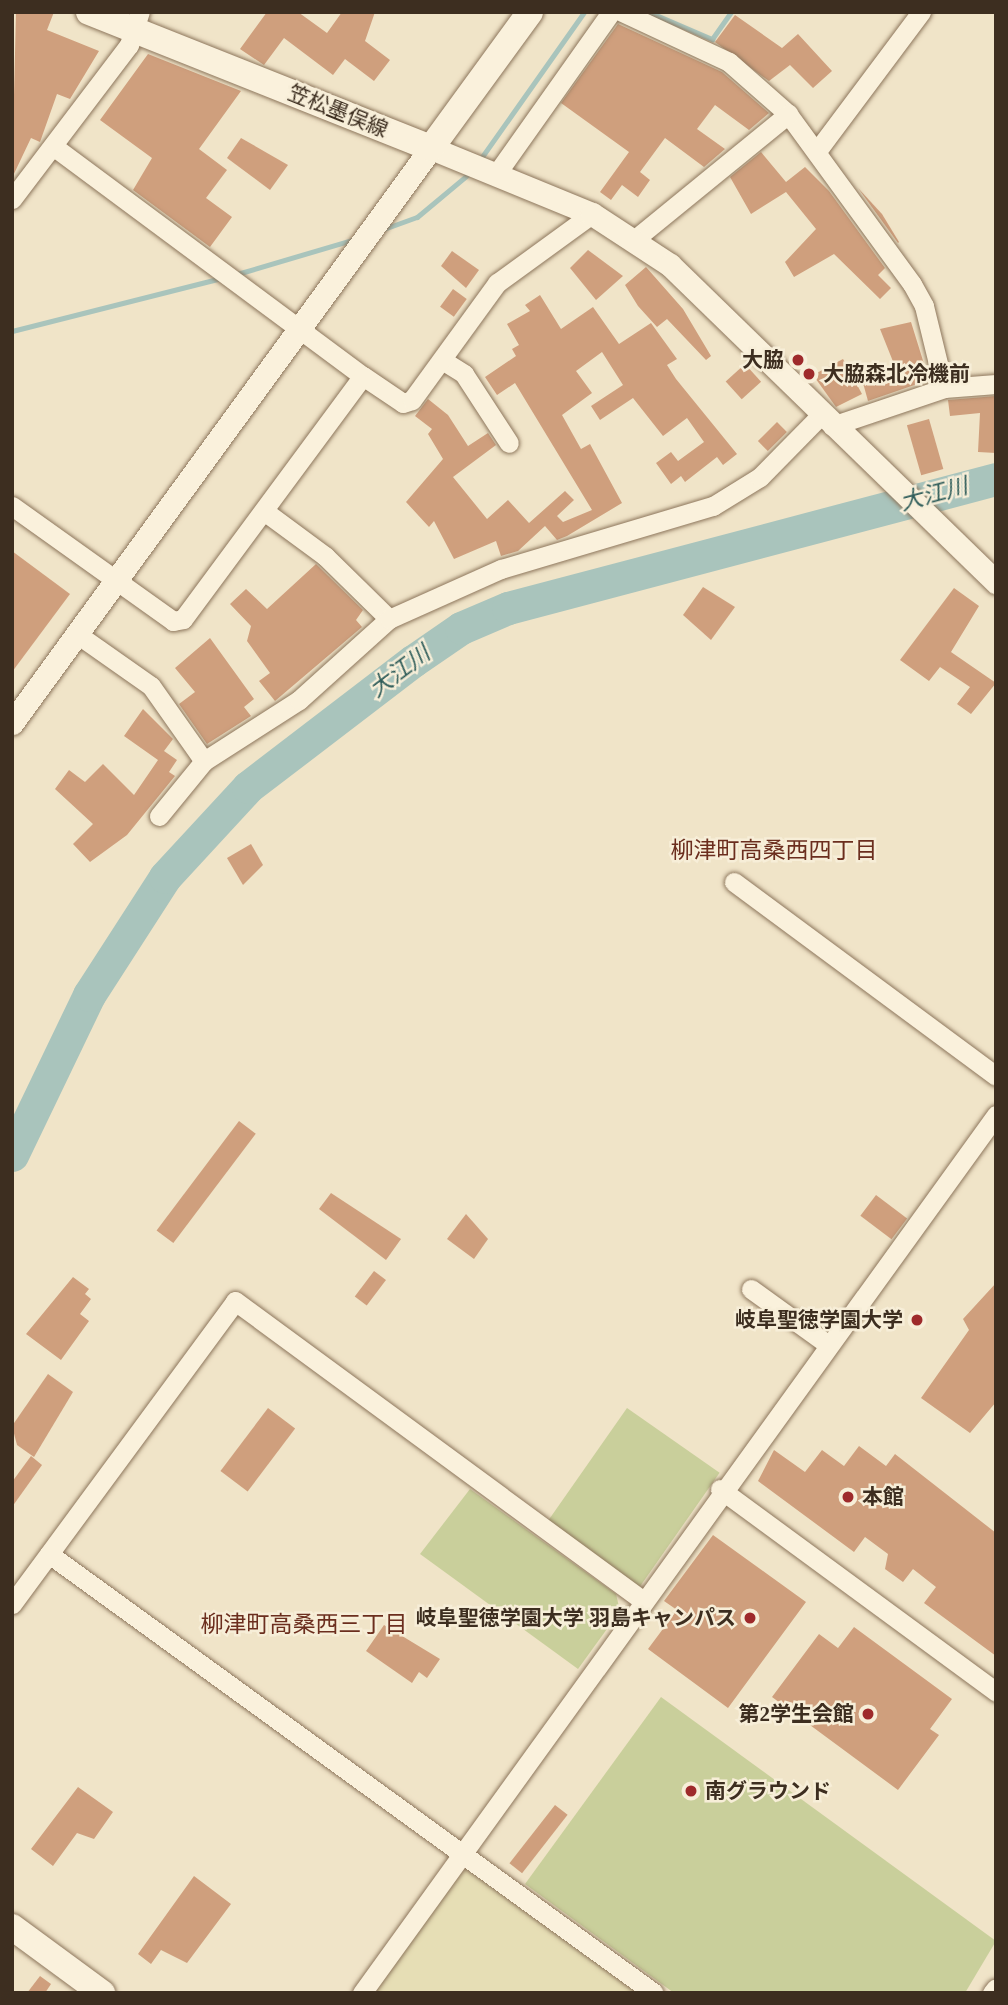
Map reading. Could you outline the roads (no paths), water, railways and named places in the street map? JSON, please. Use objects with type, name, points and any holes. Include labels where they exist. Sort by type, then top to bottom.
[{"type":"main road","name":"笠松墨俣線","points":[[89,12],[137,21],[431,148]]},
{"type":"main road","points":[[431,148],[530,12]]},
{"type":"main road","points":[[12,1927],[102,1993]]},
{"type":"street","points":[[497,173],[611,12]]},
{"type":"street","points":[[622,12],[729,62],[788,114],[921,299],[944,388]]},
{"type":"street","points":[[817,151],[921,12]]},
{"type":"street","points":[[12,200],[53,146],[137,21]]},
{"type":"street","points":[[635,239],[645,224],[788,114]]},
{"type":"street","points":[[53,146],[403,403],[412,401],[498,283],[592,214]]},
{"type":"street","points":[[12,723],[431,148],[592,214],[635,239],[698,291],[921,514],[996,582]]},
{"type":"street","points":[[442,360],[464,374],[509,443]]},
{"type":"street","points":[[12,506],[173,621],[183,619],[363,376]]},
{"type":"street","points":[[159,816],[204,761],[299,700],[389,619],[501,569],[713,506],[760,477],[827,420],[944,388],[996,384]]},
{"type":"street","points":[[264,511],[325,556],[389,619]]},
{"type":"street","points":[[77,634],[151,686],[204,761]]},
{"type":"street","points":[[734,882],[996,1076]]},
{"type":"street","points":[[362,1993],[720,1489],[996,1115]]},
{"type":"street","points":[[751,1289],[826,1343]]},
{"type":"street","points":[[12,1604],[235,1301],[642,1600]]},
{"type":"street","points":[[720,1489],[996,1692]]},
{"type":"street","points":[[50,1554],[654,1993]]},
{"type":"street","points":[[992,1993],[996,1988]]},
{"type":"waterway","points":[[479,161],[584,12]]},
{"type":"waterway","points":[[649,12],[712,39],[731,12]]},
{"type":"waterway","points":[[381,230],[417,217],[471,172]]},
{"type":"waterway","points":[[237,274],[355,239]]},
{"type":"waterway","points":[[12,331],[221,278]]},
{"type":"waterway","name":"大江川","points":[[12,1155],[89,995],[165,877],[248,787],[413,661],[461,628],[508,608],[996,479]]},
{"type":"place","name":"大脇","points":[[798,360]]},
{"type":"place","name":"大脇森北冷機前","points":[[809,374]]},
{"type":"place","name":"岐阜聖徳学園大学","points":[[917,1320]]},
{"type":"place","name":"本館","points":[[848,1497]]},
{"type":"place","name":"岐阜聖徳学園大学 羽島キャンパス","points":[[750,1618]]},
{"type":"place","name":"第2学生会館","points":[[868,1714]]},
{"type":"place","name":"南グラウンド","points":[[691,1791]]},
{"type":"district","name":"柳津町高桑西四丁目","points":[[774,851]]},
{"type":"district","name":"柳津町高桑西三丁目","points":[[304,1625]]}]
